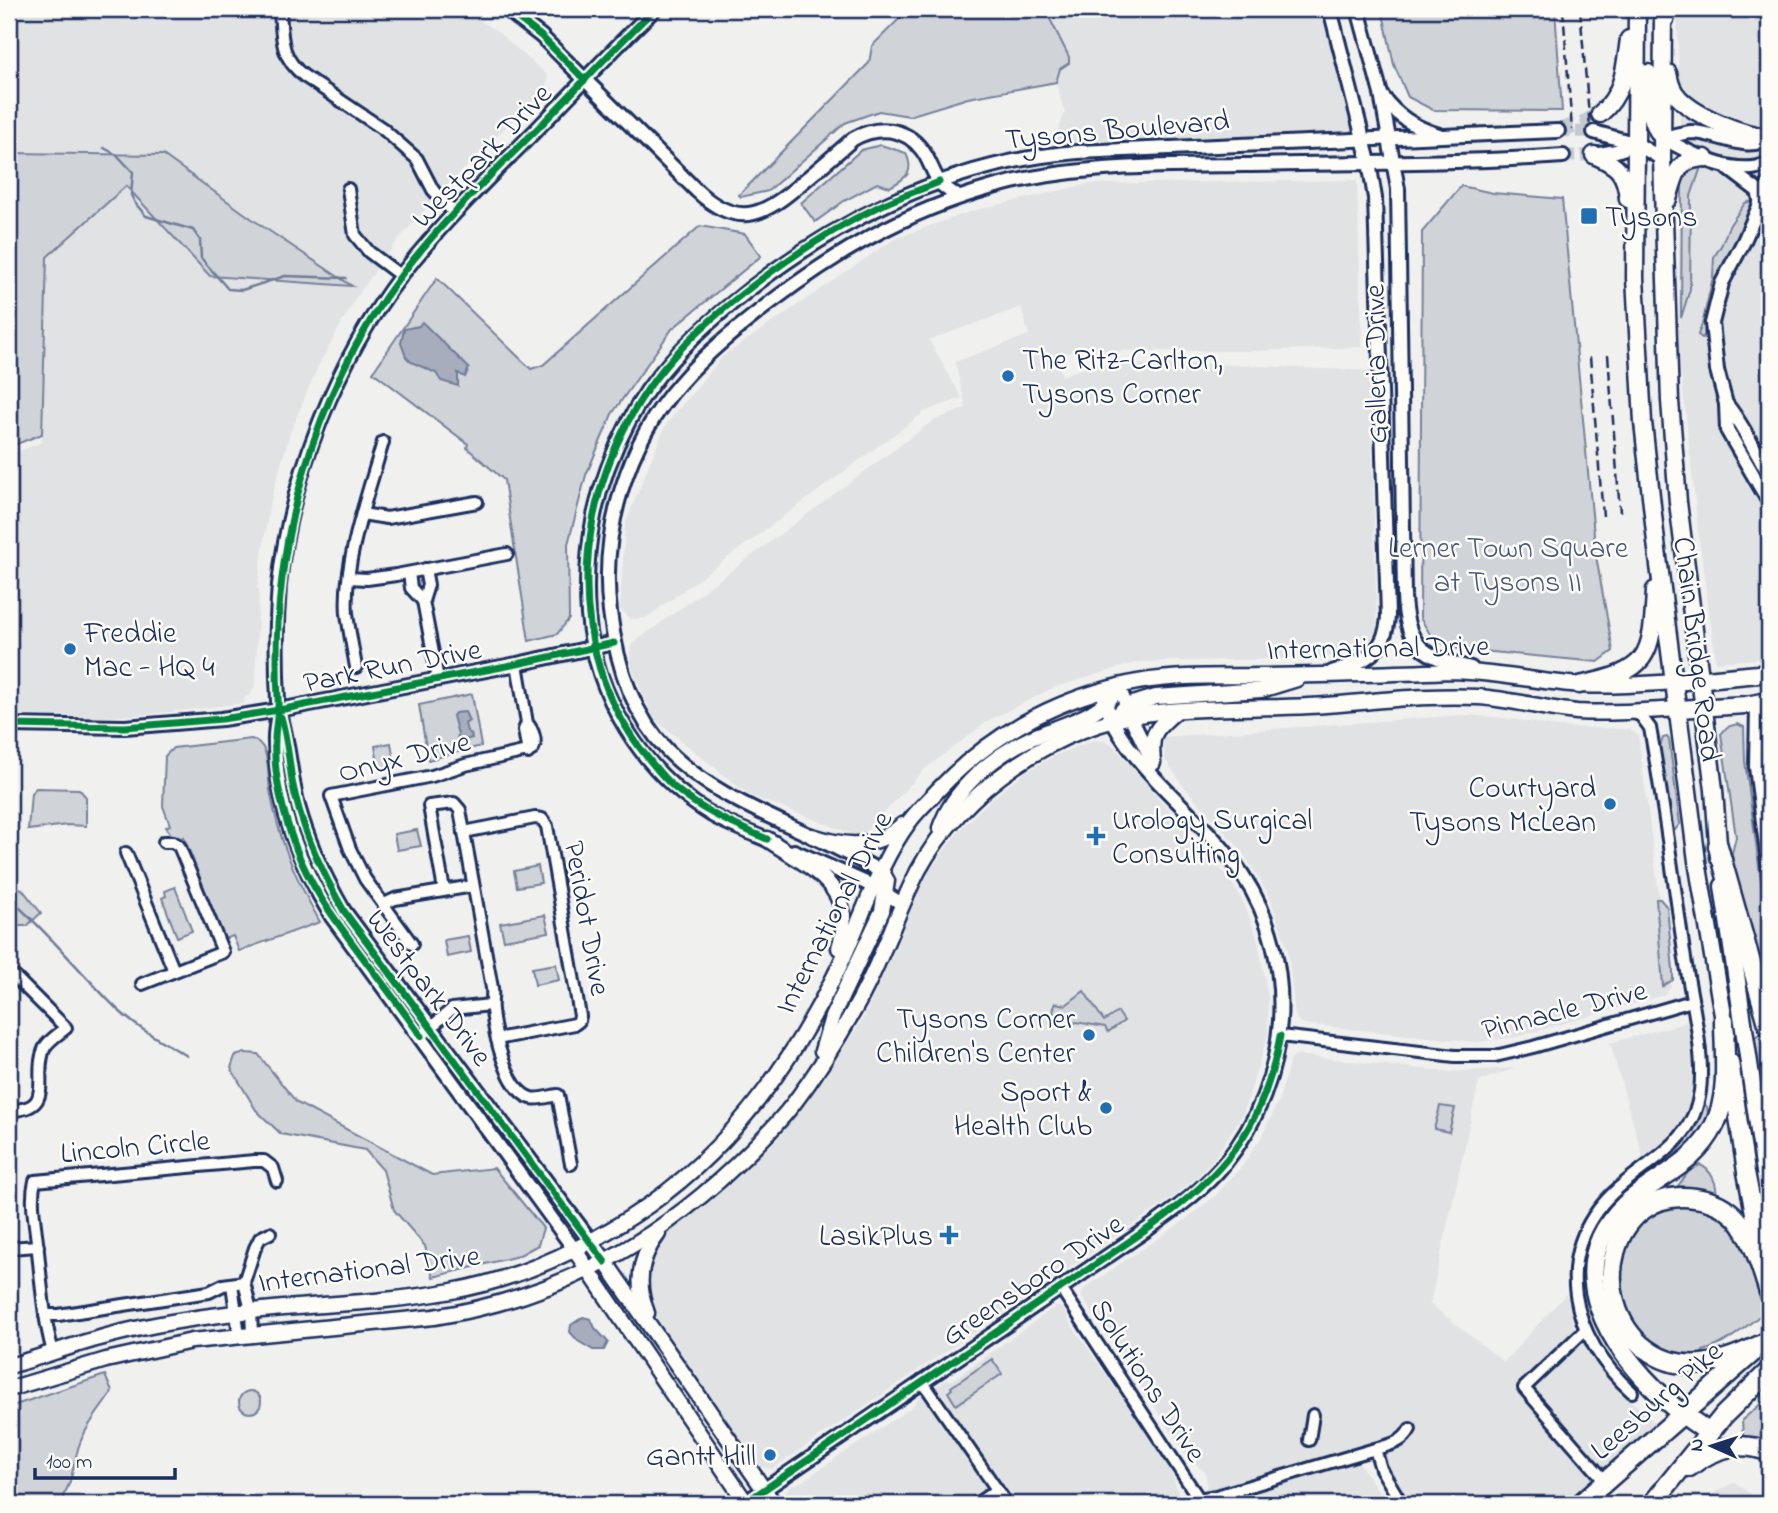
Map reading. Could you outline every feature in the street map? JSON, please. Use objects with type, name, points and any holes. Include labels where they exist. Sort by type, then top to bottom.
[{"type":"highway","points":[[1718,846],[1769,1027]]},
{"type":"highway","points":[[1709,1433],[1667,1401],[1610,1334],[1596,1302],[1594,1274],[1600,1244],[1615,1217],[1635,1196],[1694,1155],[1715,1125],[1722,1104],[1725,1077],[1724,1020]]},
{"type":"highway","points":[[1768,1340],[1735,1356],[1707,1364],[1678,1364],[1664,1360],[1639,1343],[1621,1320],[1612,1293],[1612,1263],[1624,1232],[1640,1214],[1662,1200],[1689,1197],[1702,1199],[1728,1210],[1745,1230],[1769,1292]]},
{"type":"highway","name":"Leesburg Pike","points":[[1580,1504],[1768,1340]]},
{"type":"highway","name":"Leesburg Pike","points":[[1652,1504],[1740,1397],[1769,1371]]},
{"type":"highway","points":[[1670,1483],[1717,1449],[1742,1446],[1769,1452]]},
{"type":"main road","points":[[1600,114],[1616,97],[1621,87],[1634,9]]},
{"type":"main road","name":"Chain Bridge Road","points":[[1634,9],[1642,147],[1637,172],[1635,278],[1643,422],[1697,861],[1746,1172],[1769,1292]]},
{"type":"main road","points":[[1642,147],[1658,131],[1648,91],[1659,11]]},
{"type":"main road","name":"Chain Bridge Road","points":[[1659,11],[1663,43],[1663,104],[1658,131],[1662,159],[1670,401],[1681,526],[1718,846],[1769,1199]]},
{"type":"main road","points":[[1663,43],[1671,87],[1679,98],[1694,110],[1723,124],[1757,136],[1769,137]]},
{"type":"main road","points":[[1594,155],[1619,169],[1626,180],[1635,278]]},
{"type":"main road","points":[[1663,215],[1674,175],[1682,164],[1690,159],[1705,158]]},
{"type":"main road","points":[[1579,685],[1627,672],[1648,648],[1654,611],[1656,542]]},
{"type":"main road","name":"International Drive","points":[[882,873],[914,815],[982,749],[1053,708],[1104,697],[1119,686],[1167,678],[1487,672],[1602,686],[1700,681],[1769,673]]},
{"type":"main road","points":[[1128,711],[1156,697],[1261,690],[1307,675]]},
{"type":"main road","points":[[935,842],[955,796],[990,764],[1025,741],[1086,715],[1104,697]]},
{"type":"main road","name":"International Drive","points":[[9,1389],[87,1365],[156,1348],[246,1334],[454,1314],[510,1301],[588,1271],[663,1227],[706,1193],[750,1152],[793,1104],[859,1002],[902,904],[935,842],[972,800],[1019,764],[1066,738],[1112,721],[1128,711],[1175,712],[1444,697],[1500,699],[1578,712],[1628,712],[1763,703]]},
{"type":"main road","points":[[1153,763],[1153,734],[1175,712]]},
{"type":"main road","points":[[812,836],[845,845],[873,844],[888,837],[914,815]]},
{"type":"main road","points":[[767,839],[817,873],[835,891],[841,903],[845,928],[820,1002]]},
{"type":"main road","points":[[818,1066],[832,1017],[877,923],[881,891],[887,881],[882,873]]},
{"type":"main road","name":"International Drive","points":[[9,1366],[139,1328],[251,1310],[402,1298],[452,1291],[525,1272],[574,1249],[653,1203],[712,1154],[763,1094],[820,1002],[881,891]]},
{"type":"main road","points":[[654,1331],[641,1294],[640,1273],[647,1251],[663,1227]]},
{"type":"main road","name":"Westpark Drive","points":[[590,1240],[774,1504]]},
{"type":"main road","name":"Westpark Drive","points":[[574,1249],[745,1504]]},
{"type":"street","points":[[280,9],[283,45],[293,66],[408,151],[422,166],[433,190],[454,213]]},
{"type":"street","points":[[506,9],[541,36],[697,191],[722,208],[743,214],[765,211],[775,206],[853,139],[874,130],[895,131],[914,141],[924,153],[939,182],[958,197]]},
{"type":"street","name":"Westpark Drive","points":[[590,1240],[426,1031],[332,917],[305,870],[286,819],[276,766],[279,584],[299,488],[320,425],[335,388],[372,319],[401,276],[454,213],[655,9]]},
{"type":"street","name":"Galleria Drive","points":[[1323,675],[1365,660],[1382,642],[1387,632],[1375,198],[1369,162],[1330,9]]},
{"type":"street","name":"Galleria Drive","points":[[1358,9],[1381,94],[1394,162],[1399,223],[1404,596],[1407,624],[1417,643],[1431,656],[1440,661],[1487,672]]},
{"type":"street","points":[[1381,94],[1396,113],[1409,123],[1448,137]]},
{"type":"street","name":"Tysons Boulevard","points":[[902,904],[881,891],[713,816],[662,776],[620,721],[603,684],[593,648],[588,617],[588,548],[597,495],[629,419],[656,378],[696,335],[746,291],[825,236],[881,206],[977,169],[1048,154],[1558,131]]},
{"type":"street","points":[[1658,131],[1692,132],[1752,143],[1763,142],[1769,137]]},
{"type":"street","points":[[1658,131],[1726,167],[1758,191],[1761,204]]},
{"type":"street","points":[[1594,132],[1642,147],[1662,159]]},
{"type":"street","points":[[1594,155],[1642,147]]},
{"type":"street","name":"Tysons Boulevard","points":[[882,873],[711,786],[667,750],[644,720],[630,690],[614,643],[608,593],[608,557],[613,522],[634,457],[654,418],[678,385],[710,351],[803,278],[886,226],[958,197],[1048,175],[1113,168],[1475,162],[1563,156]]},
{"type":"street","points":[[1726,167],[1754,169],[1769,164]]},
{"type":"street","points":[[931,207],[939,182]]},
{"type":"street","points":[[1769,183],[1722,283],[1714,306],[1712,338],[1726,404],[1727,430],[1769,502]]},
{"type":"street","points":[[348,189],[355,236],[369,252],[401,276]]},
{"type":"street","points":[[1726,404],[1736,415],[1743,432],[1769,473]]},
{"type":"street","points":[[356,667],[347,612],[349,578],[362,514],[383,442]]},
{"type":"street","points":[[362,514],[387,518],[477,502]]},
{"type":"street","points":[[349,578],[367,579],[409,573],[507,554]]},
{"type":"street","points":[[425,569],[428,585],[423,601],[438,679]]},
{"type":"street","points":[[409,573],[411,588],[423,601]]},
{"type":"street","name":"Park Run Drive","points":[[9,725],[125,727],[210,720],[279,710],[614,643]]},
{"type":"street","name":"Onyx Drive","points":[[412,944],[365,879],[350,849],[331,796],[432,776],[465,765],[528,752],[534,747],[535,741],[532,728],[527,723],[517,664]]},
{"type":"street","name":"Greensboro Drive","points":[[1119,686],[1128,711],[1164,785]]},
{"type":"street","name":"Greensboro Drive","points":[[745,1504],[1191,1197],[1225,1163],[1245,1135],[1261,1103],[1276,1060],[1280,1036],[1278,970],[1268,928],[1242,874],[1227,854],[1143,765],[1112,721],[1104,697]]},
{"type":"street","points":[[1763,703],[1755,767],[1769,877]]},
{"type":"street","name":"Pinnacle Drive","points":[[1628,712],[1641,716],[1650,728],[1701,1076],[1696,1108],[1685,1132],[1675,1144],[1612,1194],[1596,1213],[1582,1238],[1575,1272],[1577,1306],[1585,1330],[1602,1361],[1632,1392]]},
{"type":"street","points":[[444,890],[429,806],[454,803],[460,810],[492,988],[491,1005],[497,1039],[507,1069],[522,1092],[532,1098],[558,1094],[571,1164]]},
{"type":"street","name":"Peridot Drive","points":[[464,832],[535,818],[542,819],[547,826],[580,1016],[575,1024],[497,1039]]},
{"type":"street","points":[[142,984],[223,952],[179,846],[173,842],[164,842]]},
{"type":"street","points":[[126,853],[174,971]]},
{"type":"street","points":[[384,904],[395,899],[473,886]]},
{"type":"street","points":[[9,977],[15,978],[66,1028],[46,1045],[41,1060],[41,1086],[37,1101],[25,1110],[9,1110]]},
{"type":"street","name":"Pinnacle Drive","points":[[1280,1036],[1455,1056],[1495,1056],[1692,1001]]},
{"type":"street","points":[[426,1031],[452,1009],[491,1005]]},
{"type":"street","name":"Westpark Drive","points":[[426,1031],[574,1249]]},
{"type":"street","name":"Lincoln Circle","points":[[53,1352],[45,1315],[32,1191],[35,1181],[264,1161],[273,1168],[276,1181]]},
{"type":"street","points":[[246,1334],[235,1313],[238,1283],[260,1238],[270,1233]]},
{"type":"street","points":[[9,1248],[38,1245]]},
{"type":"street","points":[[238,1283],[251,1310],[246,1334]]},
{"type":"street","points":[[45,1315],[209,1292],[238,1283]]},
{"type":"street","name":"Solutions Drive","points":[[1060,1287],[1199,1499]]},
{"type":"street","points":[[1585,1330],[1524,1388],[1606,1482]]},
{"type":"street","points":[[922,1381],[1007,1504]]},
{"type":"street","points":[[1309,1440],[1313,1415]]},
{"type":"street","points":[[1168,1504],[1199,1499],[1399,1442],[1410,1429]]},
{"type":"street","points":[[1375,1449],[1381,1469],[1402,1504]]},
{"type":"street","points":[[976,1504],[997,1490]]},
{"type":"shaded area","points":[[9,9],[463,9],[499,33],[547,75],[548,81],[544,89],[437,196],[397,241],[355,299],[319,364],[290,433],[269,507],[257,589],[255,686],[251,694],[244,698],[245,703],[102,717],[9,715],[9,455],[42,442],[46,257],[127,186],[210,276],[351,286],[163,155],[9,153]]},
{"type":"shaded area","points":[[1036,9],[1330,9],[1363,140],[1048,154],[1065,113]]},
{"type":"shaded area","points":[[1677,9],[1769,9],[1769,658],[1716,662],[1699,538],[1679,352],[1680,122]]},
{"type":"shaded area","points":[[1357,180],[1362,347],[1255,351],[1072,351],[1056,357],[1062,376],[1091,365],[1209,364],[1370,371],[1377,632],[1361,649],[1323,658],[1138,662],[1055,687],[989,720],[926,768],[861,837],[749,795],[653,718],[630,663],[631,645],[933,421],[966,408],[955,362],[1029,335],[1021,307],[929,340],[962,398],[926,411],[646,618],[631,619],[620,609],[625,524],[665,426],[722,357],[894,239],[972,211],[1088,184]]},
{"type":"shaded area","points":[[1463,715],[1506,718],[1556,727],[1629,729],[1638,735],[1671,987],[1664,995],[1516,1037],[1477,1042],[1304,1024],[1298,1021],[1295,1015],[1288,950],[1270,897],[1242,851],[1182,784],[1165,759],[1163,737]]},
{"type":"shaded area","points":[[1769,717],[1769,812],[1764,759],[1765,725]]},
{"type":"shaded area","points":[[1094,740],[1109,742],[1117,750],[1231,881],[1245,906],[1258,940],[1268,997],[1268,1034],[1243,1114],[1215,1157],[1175,1196],[772,1469],[758,1466],[646,1302],[645,1260],[660,1239],[771,1146],[823,1078],[863,1019],[918,892],[934,864],[960,830],[990,800],[1024,773],[1054,756]]},
{"type":"shaded area","points":[[1695,1020],[1702,1078],[1686,1130],[1645,1164],[1610,1043]]},
{"type":"shaded area","points":[[1296,1055],[1449,1072],[1516,1068],[1479,1081],[1430,1304],[1504,1362],[1566,1294],[1575,1330],[1613,1384],[1655,1423],[1564,1504],[1408,1504],[1391,1478],[1366,1451],[1359,1448],[1351,1451],[1387,1504],[1187,1504],[1204,1493],[1206,1473],[1188,1457],[1081,1296],[1085,1288],[1182,1222],[1215,1196],[1243,1165],[1261,1138],[1279,1100],[1290,1061]]},
{"type":"shaded area","points":[[1056,1306],[1064,1309],[1069,1321],[1170,1468],[1182,1504],[785,1504],[785,1492],[790,1486],[801,1482],[912,1407],[917,1400],[945,1380],[952,1380]]},
{"type":"shaded area","points":[[1735,1482],[1763,1504],[1696,1504],[1707,1496]]},
{"type":"green space","points":[[909,9],[1052,9],[1050,19],[1069,57],[1069,63],[1060,69],[1056,82],[968,98],[909,116],[879,111],[845,123],[768,191],[741,197],[739,195],[869,63],[872,46]]},
{"type":"green space","points":[[1382,9],[1555,9],[1562,111],[1433,110],[1408,97],[1394,65]]},
{"type":"green space","points":[[881,145],[906,153],[910,165],[904,178],[890,187],[877,183],[844,201],[815,222],[801,203],[861,150]]},
{"type":"green space","points":[[9,153],[163,155],[352,286],[210,276],[126,186],[47,257],[42,434],[9,447]]},
{"type":"green space","points":[[1701,167],[1691,196],[1690,289],[1681,318],[1682,183],[1685,173]]},
{"type":"green space","name":"Lerner Town Square at Tysons II","points":[[1461,186],[1493,193],[1562,199],[1596,556],[1613,651],[1598,662],[1451,648],[1432,637],[1420,618],[1422,232]]},
{"type":"green space","points":[[1752,201],[1751,210],[1713,288],[1702,338],[1698,335],[1713,277],[1714,257],[1729,226],[1745,203]]},
{"type":"green space","points":[[700,226],[745,234],[761,256],[672,329],[612,414],[586,475],[568,544],[569,619],[557,634],[529,641],[504,480],[467,448],[468,444],[373,372],[437,278],[531,369],[543,365]]},
{"type":"green space","points":[[472,694],[481,746],[428,760],[419,705]]},
{"type":"green space","points":[[1737,724],[1744,727],[1745,761],[1769,941],[1769,1013],[1739,901],[1732,853],[1736,837],[1721,734],[1727,727]]},
{"type":"green space","points":[[1667,737],[1680,824],[1675,830],[1670,828],[1660,746],[1663,738]]},
{"type":"green space","points":[[251,739],[257,741],[265,752],[270,790],[283,842],[320,922],[239,951],[233,936],[224,939],[184,837],[180,839],[172,836],[166,827],[170,825],[163,806],[165,756],[173,748]]},
{"type":"green space","points":[[391,743],[395,767],[379,770],[375,746]]},
{"type":"green space","points":[[36,788],[79,789],[86,797],[86,826],[67,825],[28,830],[31,793]]},
{"type":"green space","points":[[417,830],[421,846],[397,850],[394,834]]},
{"type":"green space","points":[[538,866],[541,883],[517,887],[514,871]]},
{"type":"green space","points":[[9,886],[22,889],[41,913],[27,926],[9,926]]},
{"type":"green space","points":[[175,887],[192,931],[177,937],[162,898],[166,896],[165,891]]},
{"type":"green space","points":[[1656,899],[1660,899],[1667,907],[1673,970],[1673,980],[1663,986]]},
{"type":"green space","points":[[545,915],[549,932],[504,940],[500,923]]},
{"type":"green space","points":[[468,936],[471,952],[447,957],[444,940]]},
{"type":"green space","points":[[556,964],[559,980],[535,985],[532,968]]},
{"type":"green space","points":[[1084,991],[1104,1021],[1118,1012],[1124,1021],[1108,1032],[1105,1027],[1076,1022],[1068,1028],[1063,1027],[1062,1019],[1053,1013],[1055,1003],[1066,1005]]},
{"type":"green space","points":[[1760,1034],[1765,1037],[1769,1052],[1769,1156],[1753,1042]]},
{"type":"green space","points":[[245,1053],[258,1054],[297,1103],[432,1175],[494,1168],[543,1228],[538,1245],[518,1256],[433,1277],[425,1246],[394,1210],[383,1170],[365,1150],[281,1134],[256,1110],[231,1068],[235,1056]]},
{"type":"green space","points":[[1704,1103],[1708,1115],[1696,1145],[1621,1202],[1617,1200],[1617,1195],[1660,1167],[1680,1148],[1697,1121]]},
{"type":"green space","points":[[1440,1106],[1455,1108],[1449,1132],[1434,1129]]},
{"type":"green space","points":[[1700,1165],[1713,1178],[1716,1196],[1678,1186],[1689,1171]]},
{"type":"green space","points":[[1675,1203],[1713,1210],[1725,1218],[1748,1254],[1766,1311],[1729,1339],[1703,1351],[1701,1360],[1685,1360],[1653,1347],[1622,1313],[1617,1259],[1624,1241],[1649,1212]]},
{"type":"green space","points":[[992,1359],[1002,1374],[956,1405],[948,1392],[951,1387]]},
{"type":"green space","points":[[105,1375],[112,1392],[90,1423],[80,1443],[63,1496],[65,1504],[9,1504],[9,1407]]},
{"type":"green space","points":[[250,1391],[260,1398],[261,1402],[254,1412],[250,1413],[240,1406],[239,1402],[246,1392]]},
{"type":"green space","points":[[1769,1397],[1769,1444],[1743,1436],[1742,1420]]},
{"type":"water","points":[[422,322],[469,368],[465,377],[458,373],[458,386],[441,381],[436,373],[406,357],[401,343],[404,329],[419,326]]},
{"type":"water","points":[[465,712],[469,721],[465,724],[472,738],[460,742],[457,740],[453,716],[455,713]]},
{"type":"water","points":[[583,1317],[591,1319],[595,1328],[608,1342],[604,1350],[593,1350],[578,1341],[570,1332],[571,1325]]},
{"type":"waterway","points":[[104,148],[117,155],[133,172],[131,195],[146,216],[193,230],[200,240],[201,258],[228,289],[242,290],[285,276],[346,278]]},
{"type":"waterway","points":[[9,898],[123,1015],[187,1056]]},
{"type":"tunnel","points":[[1558,131],[1586,122],[1600,114]]},
{"type":"tunnel","points":[[1558,131],[1594,132]]},
{"type":"tunnel","points":[[1563,156],[1594,155]]},
{"type":"railway","points":[[1563,9],[1572,130]]},
{"type":"railway","points":[[1580,9],[1590,128]]},
{"type":"railway","points":[[1608,355],[1620,512]]},
{"type":"railway","points":[[1590,357],[1603,516]]},
{"type":"cycle path","points":[[506,9],[541,36],[585,80]]},
{"type":"cycle path","points":[[421,1036],[318,893],[302,862],[283,807],[275,753],[278,704],[277,642],[281,585],[290,530],[303,475],[343,370],[370,321],[402,274],[469,197],[655,9]]},
{"type":"cycle path","points":[[767,839],[708,811],[675,788],[647,757],[618,714],[599,667],[589,618],[587,568],[593,518],[607,469],[628,422],[655,379],[701,329],[758,281],[821,239],[880,206],[939,182]]},
{"type":"cycle path","points":[[9,725],[125,727],[222,719],[517,664],[614,643]]},
{"type":"cycle path","points":[[281,717],[292,781],[306,832],[344,911],[605,1262]]},
{"type":"cycle path","points":[[743,1504],[1149,1228],[1198,1189],[1219,1169],[1251,1123],[1273,1069],[1280,1036]]},
{"type":"place","name":"Tysons","points":[[1589,216]]},
{"type":"place","name":"The Ritz-Carlton, Tysons Corner","points":[[1008,376]]},
{"type":"place","name":"Freddie Mac - HQ 4","points":[[70,649]]},
{"type":"place","name":"Courtyard Tysons McLean","points":[[1610,804]]},
{"type":"place","name":"Urology Surgical Consulting","points":[[1096,836]]},
{"type":"place","name":"Tysons Corner Children's Center","points":[[1089,1035]]},
{"type":"place","name":"Sport & Health Club","points":[[1106,1108]]},
{"type":"place","name":"LasikPlus","points":[[949,1235]]},
{"type":"place","name":"Gantt Hill","points":[[770,1455]]}]
